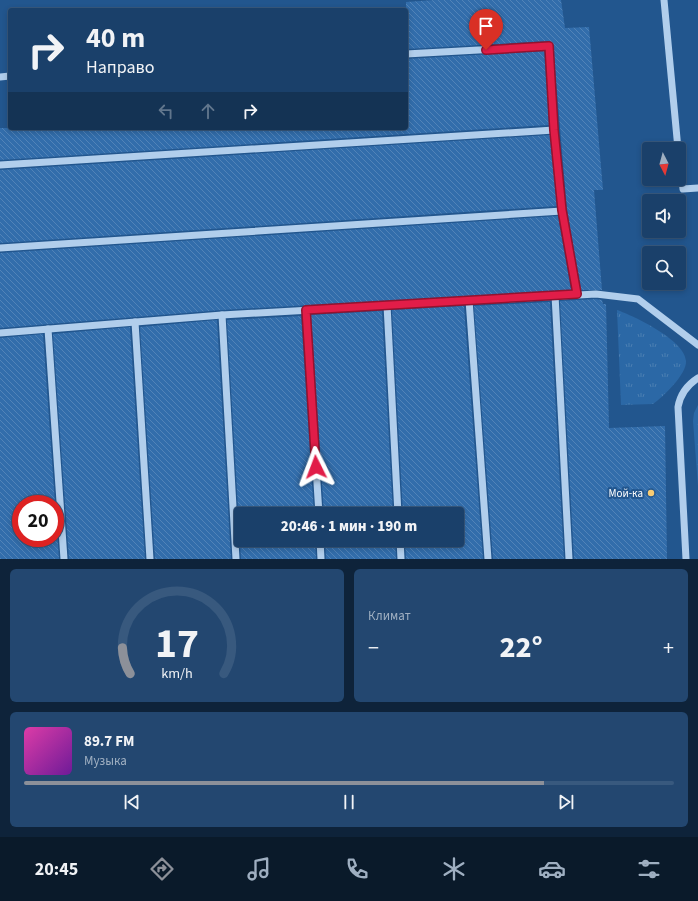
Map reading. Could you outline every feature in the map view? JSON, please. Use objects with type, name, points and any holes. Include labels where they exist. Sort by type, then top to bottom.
[{"type":"lane","points":[[664,0],[677,142]]},
{"type":"lane","points":[[408,54],[549,46],[554,130],[562,210],[577,294]]},
{"type":"lane","points":[[0,165],[554,130]]},
{"type":"lane","points":[[682,186],[682,189],[698,188]]},
{"type":"lane","points":[[0,248],[562,210]]},
{"type":"lane","points":[[0,333],[222,315],[555,295],[596,294],[638,300],[698,345]]},
{"type":"lane","points":[[555,295],[569,559]]},
{"type":"lane","points":[[469,300],[488,559]]},
{"type":"lane","points":[[387,305],[398,507]]},
{"type":"lane","points":[[306,310],[318,507]]},
{"type":"lane","points":[[222,315],[236,559]]},
{"type":"lane","points":[[135,322],[150,559]]},
{"type":"lane","points":[[48,329],[64,559]]},
{"type":"lane","points":[[686,559],[678,408],[680,399],[690,383],[698,378]]},
{"type":"lane","points":[[320,547],[321,559]]},
{"type":"lane","points":[[400,547],[401,559]]},
{"type":"green space","points":[[617,310],[658,330],[677,345],[683,353],[686,361],[683,372],[668,391],[653,404],[621,405]]},
{"type":"green space","points":[[698,405],[698,486],[693,421],[694,413]]},
{"type":"building","points":[[434,0],[561,0],[565,28],[589,27],[603,190],[594,190],[602,290],[581,290],[567,210],[553,44],[549,41],[408,49],[408,8],[406,8],[406,2]]},
{"type":"building","points":[[544,51],[549,125],[0,160],[0,128],[8,128],[8,130],[408,130],[408,59]]},
{"type":"building","points":[[550,135],[557,206],[0,243],[0,170]]},
{"type":"building","points":[[558,216],[571,290],[222,310],[0,328],[0,253]]},
{"type":"building","points":[[602,300],[603,304],[606,304],[609,428],[665,426],[667,559],[574,559],[560,301]]},
{"type":"building","points":[[550,302],[564,559],[493,559],[474,306]]},
{"type":"building","points":[[464,306],[483,559],[406,559],[405,547],[464,547],[464,507],[403,507],[392,310]]},
{"type":"building","points":[[382,311],[393,507],[324,507],[311,315]]},
{"type":"building","points":[[301,316],[314,507],[238,507],[227,320]]},
{"type":"building","points":[[217,320],[231,559],[155,559],[140,327]]},
{"type":"building","points":[[130,327],[145,559],[69,559],[53,334]]},
{"type":"building","points":[[43,334],[54,495],[12,495],[12,547],[58,547],[59,559],[0,559],[0,338]]},
{"type":"building","points":[[240,547],[315,547],[316,559],[241,559]]},
{"type":"building","points":[[325,547],[395,547],[396,559],[326,559]]},
{"type":"place","name":"Мой-ка","points":[[651,493]]},
{"type":"route","points":[[316,467],[306,310],[577,294],[562,210],[554,130],[549,46],[486,50]]}]
